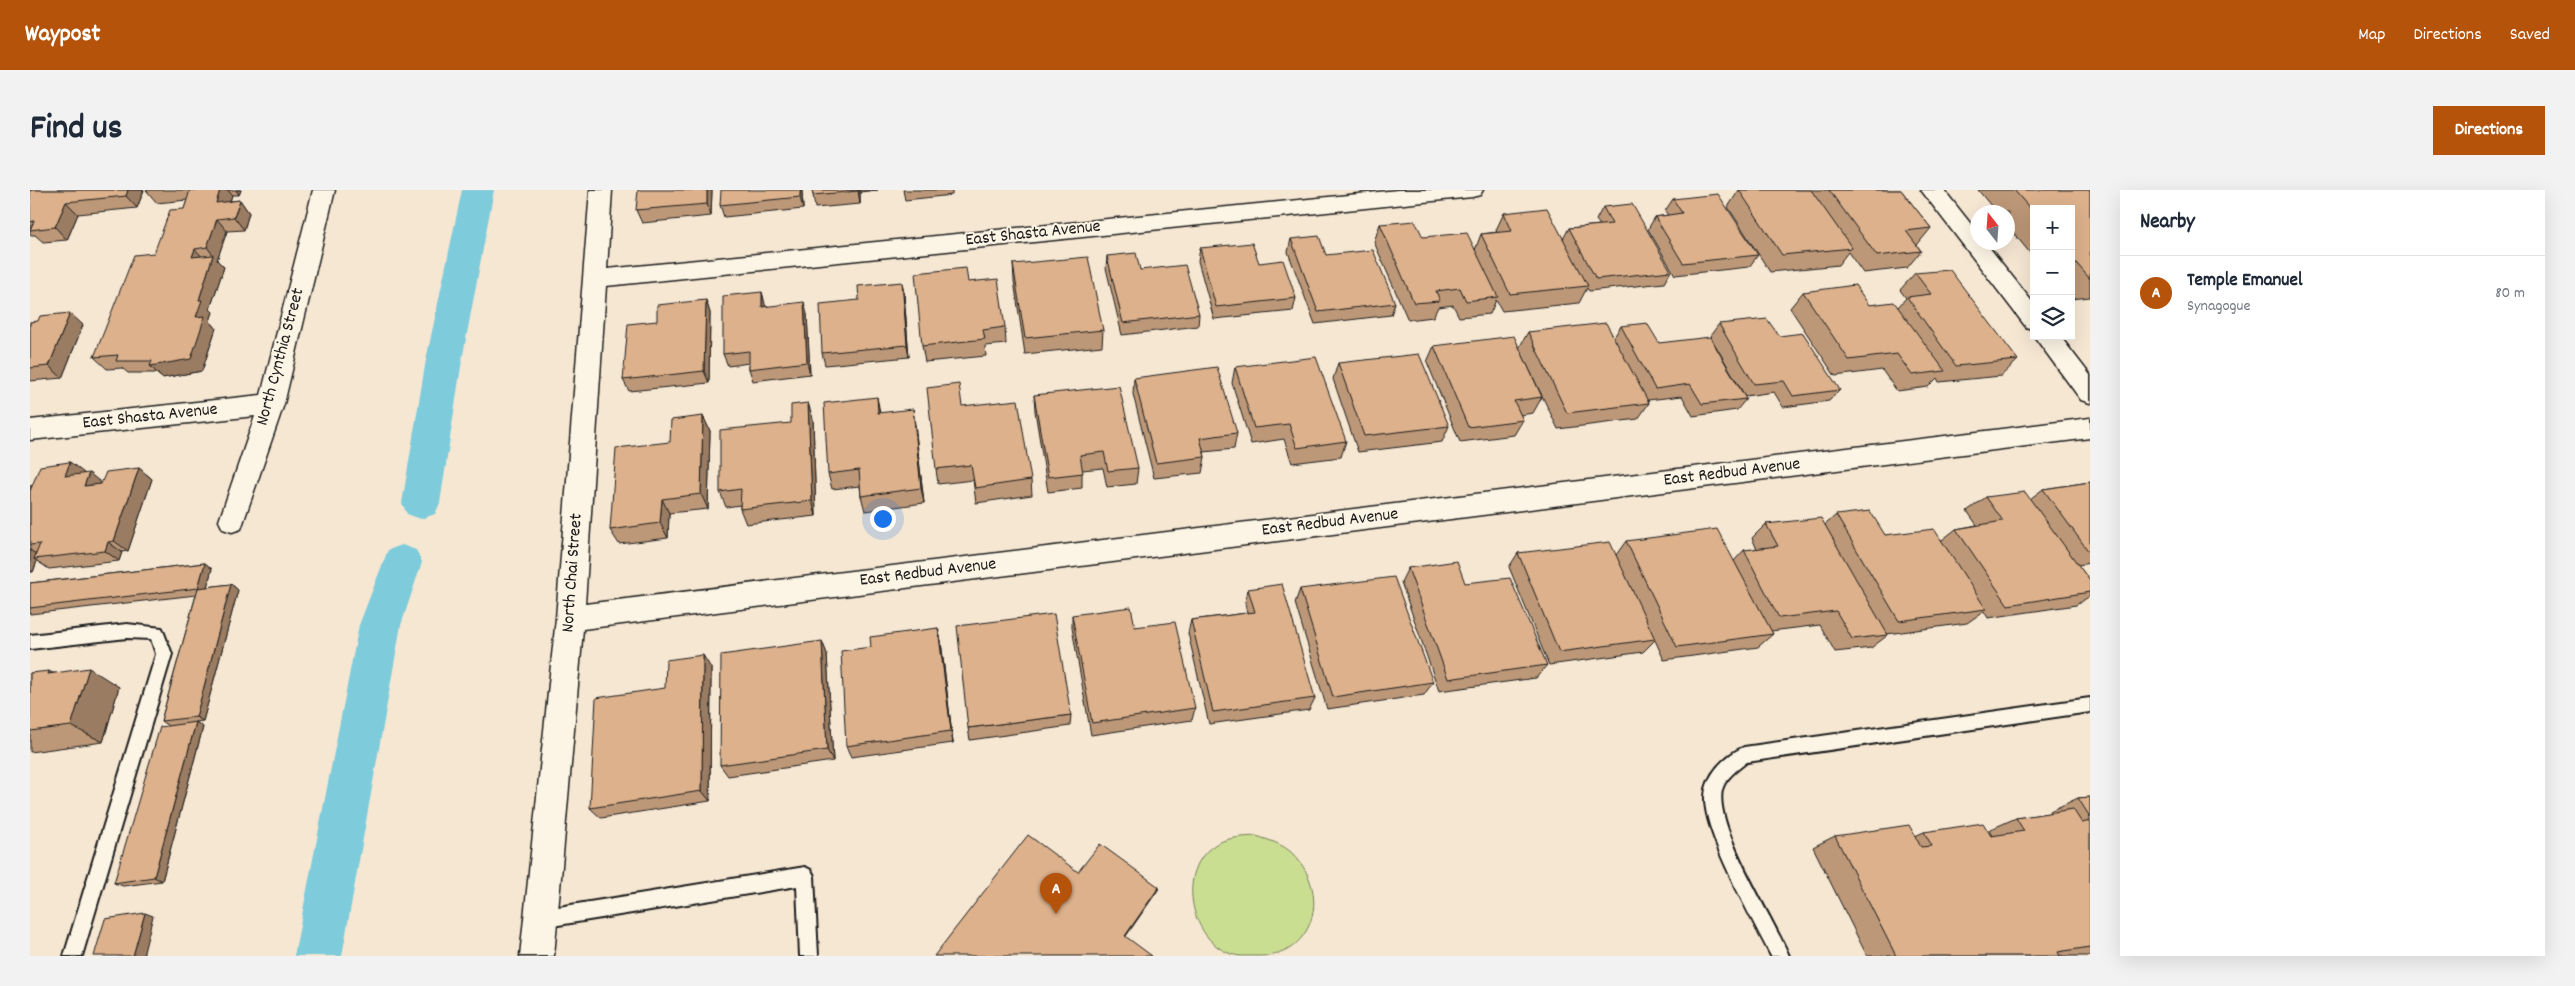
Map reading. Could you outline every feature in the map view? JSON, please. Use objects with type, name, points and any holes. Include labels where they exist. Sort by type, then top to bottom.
[{"type":"street","name":"North Cynthia Street","points":[[232,522],[271,404],[324,190]]},
{"type":"street","name":"North Chai Street","points":[[537,956],[570,618],[602,190]]},
{"type":"street","name":"East Shasta Avenue","points":[[595,279],[1472,190]]},
{"type":"street","points":[[1932,190],[2030,316]]},
{"type":"street","points":[[2049,340],[2090,393]]},
{"type":"street","name":"East Shasta Avenue","points":[[30,430],[271,404]]},
{"type":"street","name":"East Redbud Avenue","points":[[570,618],[2090,428]]},
{"type":"lane","points":[[30,642],[127,631],[157,633],[164,654],[73,956]]},
{"type":"lane","points":[[1780,956],[1718,826],[1712,796],[1723,770],[1744,755],[2090,704]]},
{"type":"lane","points":[[540,919],[805,876],[809,956]]},
{"type":"green space","points":[[1256,836],[1285,848],[1301,863],[1311,883],[1314,906],[1308,927],[1302,937],[1288,950],[1272,955],[1240,956],[1223,950],[1209,939],[1199,924],[1193,907],[1192,888],[1195,870],[1204,855],[1218,843],[1232,838]]},
{"type":"building","points":[[30,190],[128,190],[126,196],[66,202],[55,227],[30,230],[34,221],[30,222]]},
{"type":"building","points":[[190,190],[220,190],[216,203],[240,200],[234,217],[217,219],[207,247],[195,249],[192,257],[213,255],[199,300],[202,300],[196,317],[205,316],[191,359],[150,366],[152,361],[116,361],[118,355],[94,357],[134,255],[154,253],[170,210],[184,209]]},
{"type":"building","points":[[638,190],[707,190],[707,204],[636,210]]},
{"type":"building","points":[[721,190],[800,190],[800,197],[720,205]]},
{"type":"building","points":[[812,190],[858,190],[858,191],[813,195]]},
{"type":"building","points":[[1739,190],[1811,190],[1852,248],[1782,255]]},
{"type":"building","points":[[1829,190],[1901,190],[1931,228],[1906,231],[1921,251],[1877,256]]},
{"type":"building","points":[[2014,190],[2090,190],[2090,279],[2075,262],[2075,205],[2030,205],[2030,208]]},
{"type":"building","points":[[1718,194],[1758,255],[1683,263],[1655,217],[1682,213],[1673,199]]},
{"type":"building","points":[[1632,204],[1671,271],[1596,279],[1569,228],[1612,224],[1603,207]]},
{"type":"building","points":[[1547,208],[1588,286],[1510,294],[1481,234],[1512,231],[1504,213]]},
{"type":"building","points":[[1415,221],[1423,237],[1467,233],[1498,297],[1466,301],[1460,288],[1436,291],[1440,301],[1414,303],[1380,224]]},
{"type":"building","points":[[1319,236],[1326,255],[1373,250],[1395,303],[1318,312],[1291,239]]},
{"type":"building","points":[[1252,243],[1259,263],[1283,260],[1296,298],[1216,307],[1200,248]]},
{"type":"building","points":[[1136,253],[1140,270],[1185,265],[1199,314],[1123,323],[1107,256]]},
{"type":"building","points":[[1088,257],[1103,330],[1025,338],[1013,264]]},
{"type":"building","points":[[966,268],[968,282],[998,279],[1005,327],[983,330],[985,339],[922,346],[915,273]]},
{"type":"building","points":[[1950,270],[2018,360],[1956,366],[1907,297],[1931,294],[1915,273]]},
{"type":"building","points":[[902,282],[907,345],[822,353],[820,304],[859,300],[858,286]]},
{"type":"building","points":[[1855,285],[1869,305],[1894,302],[1945,371],[1912,375],[1897,354],[1849,360],[1803,292]]},
{"type":"building","points":[[762,292],[762,307],[804,302],[807,362],[749,369],[749,351],[723,354],[723,296]]},
{"type":"building","points":[[706,300],[704,371],[623,380],[628,324],[657,321],[657,305]]},
{"type":"building","points":[[70,313],[49,366],[30,368],[30,322],[38,321],[40,316]]},
{"type":"building","points":[[1767,319],[1779,336],[1803,333],[1840,390],[1793,396],[1784,381],[1754,384],[1719,324]]},
{"type":"building","points":[[1606,323],[1649,403],[1567,413],[1528,332]]},
{"type":"building","points":[[1647,323],[1659,343],[1710,337],[1746,399],[1702,404],[1690,384],[1655,389],[1621,326]]},
{"type":"building","points":[[1514,336],[1542,397],[1514,401],[1523,420],[1468,427],[1434,346]]},
{"type":"building","points":[[1419,354],[1449,426],[1364,436],[1338,363]]},
{"type":"building","points":[[1316,357],[1346,441],[1297,448],[1289,424],[1254,428],[1235,367]]},
{"type":"building","points":[[1217,367],[1237,433],[1200,438],[1205,457],[1156,463],[1134,378]]},
{"type":"building","points":[[959,384],[962,406],[1018,400],[1031,480],[975,488],[971,465],[936,469],[927,388]]},
{"type":"building","points":[[1119,386],[1138,468],[1108,471],[1104,452],[1080,455],[1083,473],[1048,477],[1034,395]]},
{"type":"building","points":[[877,397],[878,413],[913,409],[921,488],[861,496],[859,470],[828,474],[824,403]]},
{"type":"building","points":[[808,403],[812,501],[740,509],[741,489],[720,492],[720,430],[791,423],[791,405]]},
{"type":"building","points":[[703,416],[701,494],[662,499],[660,523],[610,530],[616,448],[670,442],[671,420]]},
{"type":"building","points":[[70,462],[65,476],[89,473],[84,486],[101,484],[106,472],[139,468],[114,541],[108,542],[105,551],[34,559],[40,544],[30,545],[30,491],[40,466]]},
{"type":"building","points":[[2090,482],[2090,552],[2089,552],[2043,489]]},
{"type":"building","points":[[2025,492],[2090,581],[2090,592],[2008,605],[1956,529],[2003,521],[1986,497]]},
{"type":"building","points":[[1870,511],[1885,535],[1934,529],[1986,609],[1899,621],[1836,515]]},
{"type":"building","points":[[1821,518],[1888,635],[1852,639],[1836,611],[1779,618],[1744,550],[1778,546],[1766,524]]},
{"type":"building","points":[[1717,529],[1773,634],[1677,647],[1626,541]]},
{"type":"building","points":[[1610,542],[1655,639],[1559,652],[1518,553]]},
{"type":"building","points":[[1457,561],[1465,583],[1510,578],[1547,665],[1448,679],[1408,568]]},
{"type":"building","points":[[205,563],[198,588],[30,608],[30,583]]},
{"type":"building","points":[[1394,577],[1433,682],[1333,697],[1300,589]]},
{"type":"building","points":[[231,584],[196,717],[161,721],[198,588]]},
{"type":"building","points":[[1282,584],[1315,698],[1213,712],[1191,620],[1255,612],[1248,589]]},
{"type":"building","points":[[1131,607],[1135,627],[1175,622],[1195,708],[1092,723],[1072,615]]},
{"type":"building","points":[[1054,614],[1071,715],[968,728],[957,626]]},
{"type":"building","points":[[938,628],[951,731],[846,746],[841,651],[871,647],[870,637]]},
{"type":"building","points":[[822,641],[827,750],[720,765],[721,655]]},
{"type":"building","points":[[703,655],[702,791],[590,808],[596,698],[665,688],[666,660]]},
{"type":"building","points":[[89,668],[71,726],[30,731],[30,673],[49,671],[48,674]]},
{"type":"building","points":[[196,722],[154,877],[114,883],[160,727]]},
{"type":"building","points":[[2090,797],[2090,817],[2078,798]]},
{"type":"building","points":[[2073,809],[2082,823],[2090,821],[2090,947],[2058,952],[2060,956],[1896,956],[1835,836],[1909,825],[1921,847],[1932,846],[1924,832],[1983,823],[1991,836],[2024,831],[2016,818]]},
{"type":"building","points":[[1028,835],[1078,872],[1100,844],[1159,887],[1125,936],[1152,956],[934,956]]},
{"type":"building","points":[[145,913],[133,956],[94,956],[105,919]]},
{"type":"waterway","points":[[421,503],[444,360],[478,190]]},
{"type":"waterway","points":[[318,956],[380,625],[402,562]]},
{"type":"place","name":"Temple Emanuel","points":[[1056,914]]}]
